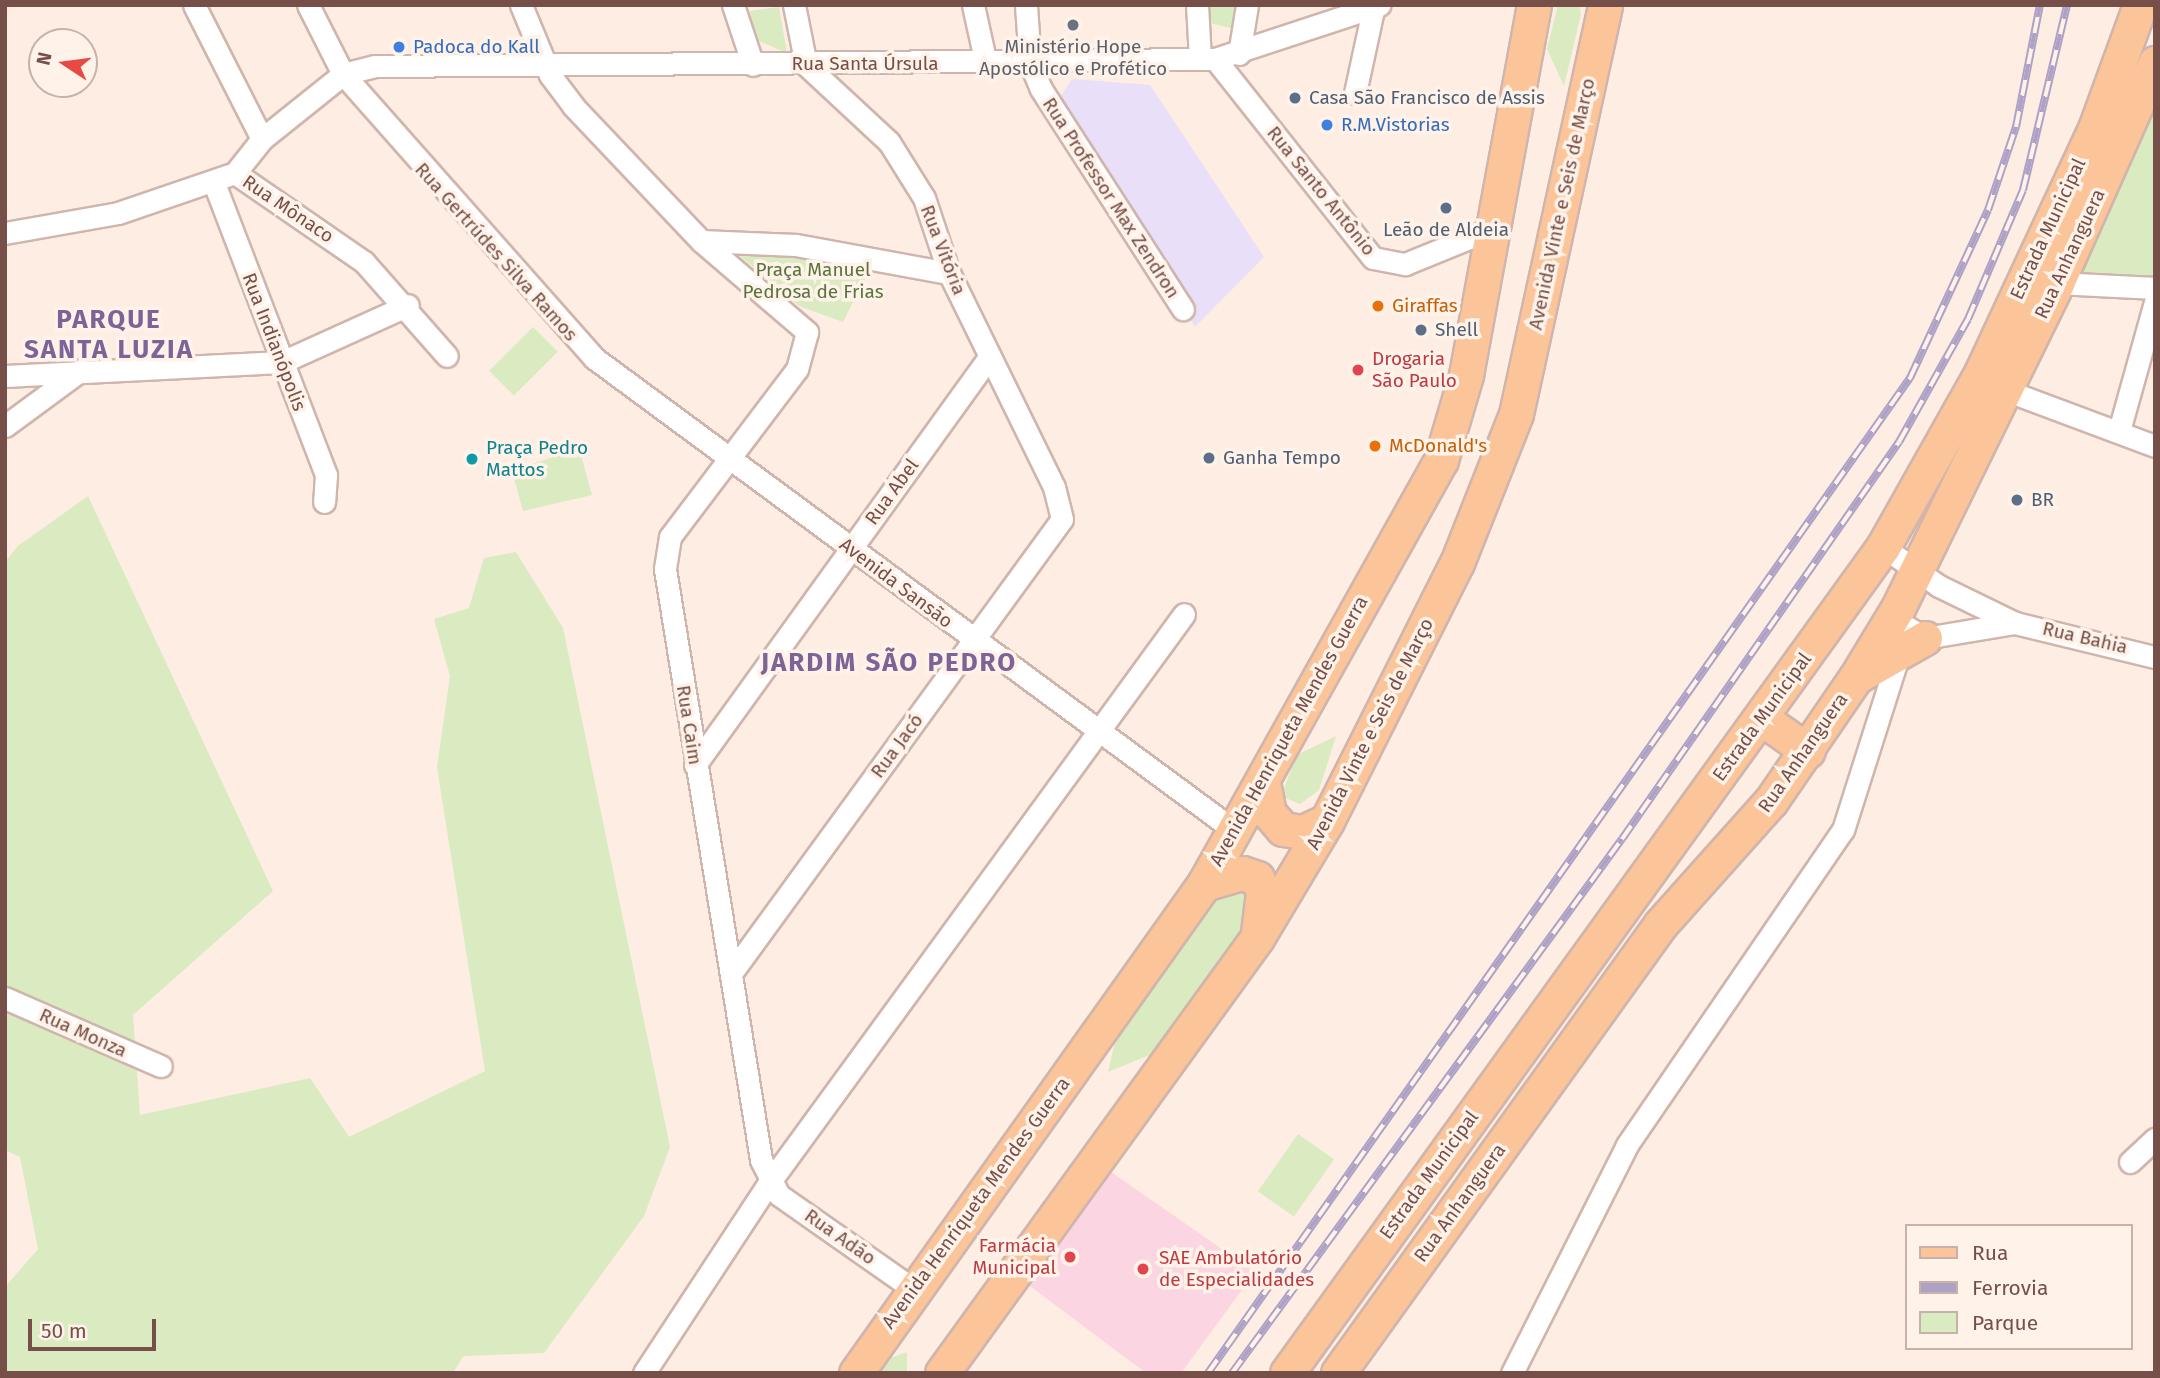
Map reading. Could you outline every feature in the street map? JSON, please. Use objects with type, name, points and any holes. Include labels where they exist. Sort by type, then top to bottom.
[{"type":"main road","points":[[1589,5],[1590,73]]},
{"type":"main road","name":"Avenida Vinte e Seis de Março","points":[[942,1373],[1257,938],[1327,821],[1505,454],[1605,5]]},
{"type":"main road","name":"Estrada Municipal","points":[[1287,1373],[1877,555],[1981,373],[2096,126],[2140,5]]},
{"type":"main road","name":"Avenida Henriqueta Mendes Guerra","points":[[856,1373],[913,1289],[1204,884],[1264,782],[1441,460],[1466,375],[1491,229],[1537,13]]},
{"type":"main road","name":"Rua Anhanguera","points":[[1338,1373],[1660,925],[1808,751],[1856,677],[1895,613],[2005,390],[2057,283],[2155,64]]},
{"type":"main road","points":[[1877,555],[1889,573],[1895,613]]},
{"type":"main road","points":[[1623,909],[1656,879],[1771,725],[1808,668],[1819,639]]},
{"type":"main road","points":[[1856,677],[1912,645]]},
{"type":"main road","points":[[1771,725],[1808,751]]},
{"type":"main road","points":[[1264,782],[1269,813],[1283,829],[1303,832],[1327,821]]},
{"type":"main road","points":[[1204,884],[1242,873],[1257,878],[1263,907],[1257,938]]},
{"type":"street","points":[[194,5],[261,139]]},
{"type":"street","name":"Rua Gertrúdes Silva Ramos","points":[[308,5],[343,74],[567,333],[614,375],[730,455]]},
{"type":"street","points":[[521,5],[544,64],[573,106],[701,241],[796,245],[949,273]]},
{"type":"street","points":[[733,5],[752,65]]},
{"type":"street","points":[[794,5],[806,65]]},
{"type":"street","points":[[973,5],[986,64]]},
{"type":"street","name":"Rua Professor Max Zendron","points":[[1026,5],[1030,63],[1183,309]]},
{"type":"street","points":[[1196,5],[1207,59]]},
{"type":"street","points":[[1240,54],[1247,5]]},
{"type":"street","points":[[1355,93],[1376,6]]},
{"type":"street","name":"Rua Santa Úrsula","points":[[343,74],[375,66],[986,64],[1207,59],[1240,54],[1376,6]]},
{"type":"street","name":"Rua Santo Antônio","points":[[1207,59],[1373,258],[1405,264],[1491,229]]},
{"type":"street","name":"Rua Vitória","points":[[806,65],[889,142],[908,171],[949,273],[1054,487],[1062,519]]},
{"type":"street","points":[[235,173],[261,139],[343,74]]},
{"type":"street","name":"Rua Mônaco","points":[[5,233],[118,214],[214,183],[235,173],[349,250],[408,305],[447,356]]},
{"type":"street","name":"Rua Indianópolis","points":[[214,183],[326,475],[324,502]]},
{"type":"street","name":"Rua Caim","points":[[701,241],[789,313],[807,332],[803,356],[670,537],[664,559],[695,765],[769,1184]]},
{"type":"street","points":[[2057,283],[2155,288]]},
{"type":"street","points":[[2119,431],[2155,302]]},
{"type":"street","points":[[5,376],[81,370],[282,362],[408,305]]},
{"type":"street","name":"Rua Abel","points":[[695,765],[990,356]]},
{"type":"street","points":[[5,426],[81,370]]},
{"type":"street","points":[[2005,390],[2155,446]]},
{"type":"street","name":"Avenida Sansão","points":[[730,455],[974,641],[1235,831]]},
{"type":"street","name":"Rua Jacó","points":[[732,972],[1062,519]]},
{"type":"street","points":[[1877,555],[1916,568],[1939,586],[2015,622]]},
{"type":"street","points":[[1512,1373],[1627,1145],[1836,842],[1912,645],[1895,613]]},
{"type":"street","points":[[644,1373],[769,1184],[1102,733],[1184,614]]},
{"type":"street","points":[[1912,645],[2015,622]]},
{"type":"street","name":"Rua Bahia","points":[[2015,622],[2155,657]]},
{"type":"street","name":"Rua Monza","points":[[5,998],[162,1066]]},
{"type":"street","points":[[2130,1163],[2155,1139]]},
{"type":"street","name":"Rua Adão","points":[[769,1184],[913,1289]]},
{"type":"shaded area","points":[[1072,79],[1150,85],[1264,257],[1195,327],[1061,96]]},
{"type":"shaded area","name":"SAE Ambulatório de Especialidades","points":[[1108,1170],[1255,1272],[1181,1373],[1146,1373],[1026,1283]]},
{"type":"green space","points":[[1205,5],[1242,5],[1238,30],[1206,22]]},
{"type":"green space","points":[[1558,5],[1579,5],[1581,14],[1564,86],[1547,49]]},
{"type":"green space","points":[[779,7],[787,53],[759,41],[752,26],[750,11]]},
{"type":"green space","points":[[2155,80],[2155,280],[2069,278]]},
{"type":"green space","name":"Praça Manuel Pedrosa de Frias","points":[[732,249],[873,263],[843,322],[799,306]]},
{"type":"green space","points":[[533,327],[558,352],[514,396],[489,371]]},
{"type":"green space","points":[[579,448],[592,495],[523,511],[512,471]]},
{"type":"green space","points":[[88,496],[273,891],[133,1015],[140,1115],[310,1078],[349,1137],[485,1071],[437,767],[450,676],[434,619],[469,608],[484,558],[516,552],[563,628],[670,1147],[644,1216],[544,1353],[463,1356],[453,1373],[5,1373],[5,1287],[38,1249],[20,1157],[5,1150],[5,562],[18,546]]},
{"type":"green space","points":[[1336,736],[1319,790],[1300,804],[1281,796],[1297,755]]},
{"type":"green space","points":[[1245,894],[1248,924],[1159,1051],[1108,1072],[1118,1029],[1215,896]]},
{"type":"green space","points":[[1298,1134],[1334,1159],[1294,1217],[1258,1191]]},
{"type":"green space","points":[[907,1352],[907,1373],[875,1373],[885,1360]]},
{"type":"railway","points":[[1208,1373],[1910,378],[1988,210],[2016,127],[2040,5]]},
{"type":"railway","points":[[1232,1373],[1622,839],[1899,442],[1968,319],[2023,190],[2067,5]]},
{"type":"place","name":"Ministério Hope Apostólico e Profético","points":[[1073,25]]},
{"type":"place","name":"Padoca do Kall","points":[[399,47]]},
{"type":"place","name":"Casa São Francisco de Assis","points":[[1295,98]]},
{"type":"place","name":"R.M.Vistorias","points":[[1327,125]]},
{"type":"place","name":"Leão de Aldeia","points":[[1446,208]]},
{"type":"place","name":"Giraffas","points":[[1378,306]]},
{"type":"place","name":"Shell","points":[[1421,330]]},
{"type":"place","name":"Drogaria São Paulo","points":[[1358,370]]},
{"type":"place","name":"McDonald's","points":[[1375,446]]},
{"type":"place","name":"Ganha Tempo","points":[[1209,458]]},
{"type":"place","name":"Praça Pedro Mattos","points":[[472,459]]},
{"type":"place","name":"BR","points":[[2017,500]]},
{"type":"place","name":"Farmácia Municipal","points":[[1070,1257]]},
{"type":"place","name":"SAE Ambulatório de Especialidades","points":[[1143,1269]]},
{"type":"district","name":"PARQUE SANTA LUZIA","points":[[109,335]]},
{"type":"district","name":"JARDIM SÃO PEDRO","points":[[889,663]]}]
